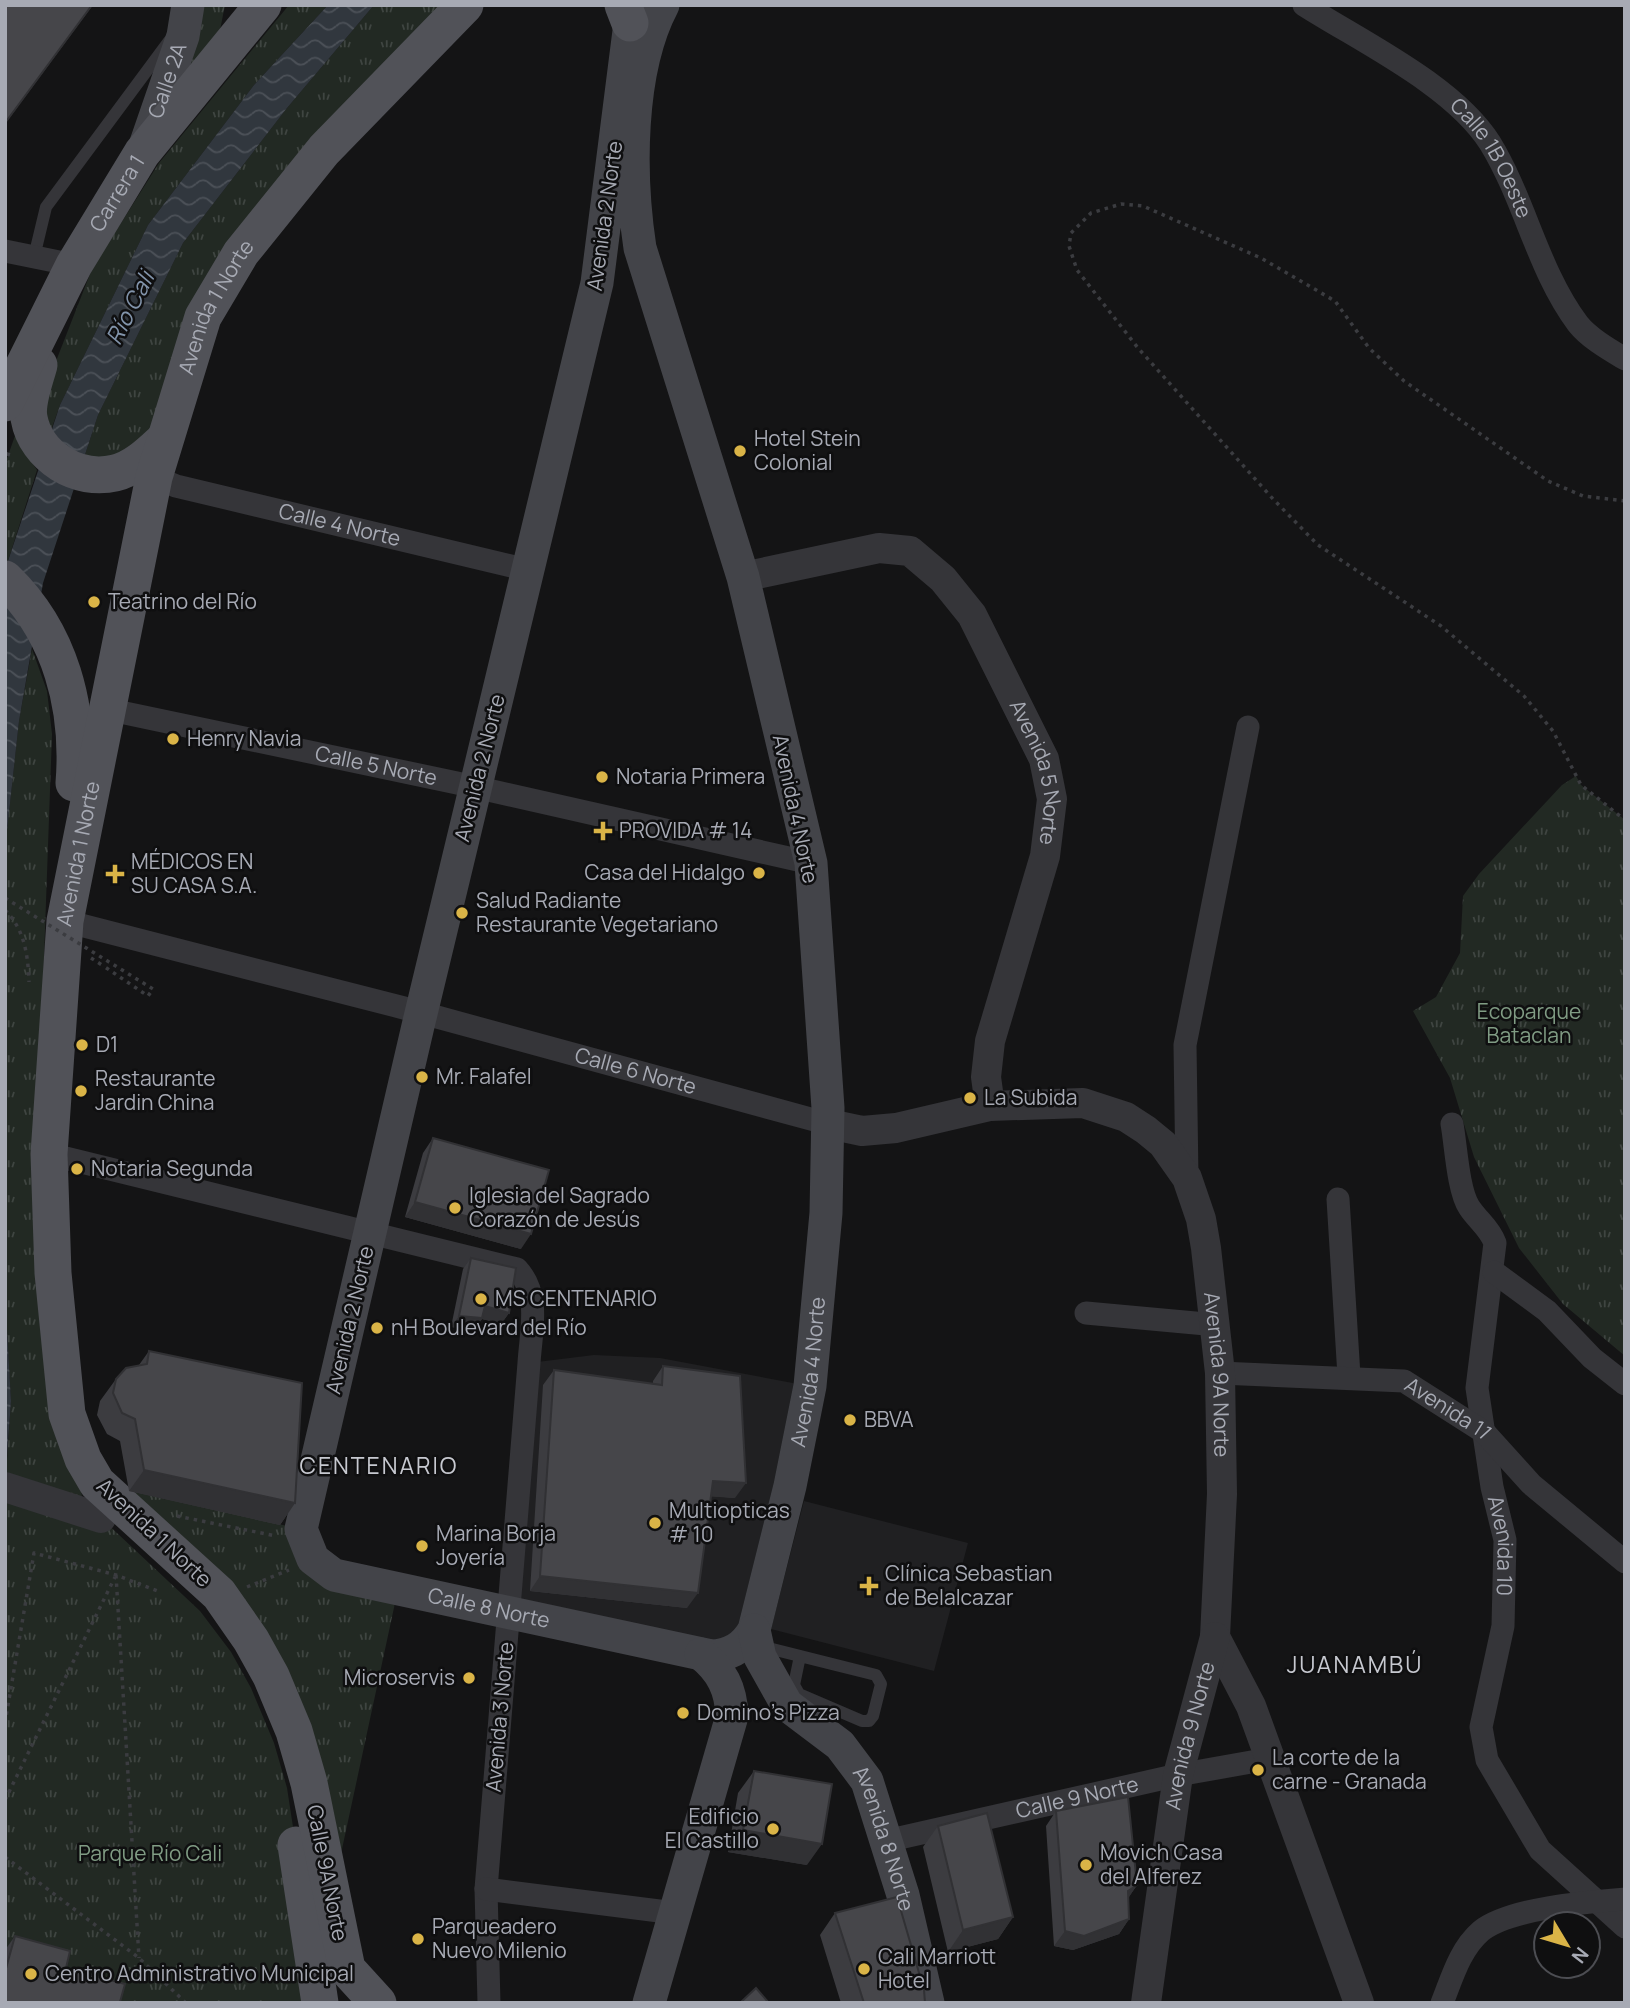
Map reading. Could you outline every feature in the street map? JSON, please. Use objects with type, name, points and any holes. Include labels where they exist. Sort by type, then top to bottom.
[{"type":"main road","name":"Avenida 1 Norte","points":[[294,1731],[271,1676],[225,1601],[99,1500],[67,1414],[53,1273],[49,1154],[65,921],[156,457],[203,317],[241,253],[324,150],[465,5]]},
{"type":"main road","name":"Avenida 4 Norte","points":[[663,5],[649,42],[640,81],[636,120],[635,217],[640,248],[743,577],[811,863],[829,1124],[827,1213],[810,1386],[755,1638]]},
{"type":"main road","name":"Avenida 2 Norte","points":[[306,1543],[370,1233],[597,283],[631,11]]},
{"type":"main road","name":"Calle 2A","points":[[142,153],[188,12]]},
{"type":"main road","name":"Carrera 1","points":[[74,265],[142,153],[242,22]]},
{"type":"main road","points":[[74,265],[38,367],[17,409],[45,451],[59,463],[77,472],[116,473],[156,457]]},
{"type":"main road","points":[[5,385],[74,265]]},
{"type":"main road","points":[[597,283],[608,272],[623,267],[638,270],[650,279]]},
{"type":"main road","points":[[5,579],[20,593],[50,639],[69,690],[77,744],[65,921]]},
{"type":"main road","points":[[99,1500],[200,1611],[231,1652],[251,1688],[274,1744],[287,1788],[320,2003]]},
{"type":"main road","name":"Calle 8 Norte","points":[[306,1543],[334,1575],[509,1614],[701,1654],[722,1656],[732,1652],[748,1639],[755,1638]]},
{"type":"main road","name":"Avenida 8 Norte","points":[[755,1638],[765,1669],[787,1705],[823,1717],[867,1781],[886,1841],[928,2003]]},
{"type":"main road","points":[[649,2003],[732,1716],[725,1681],[712,1663],[701,1654]]},
{"type":"main road","points":[[732,1716],[764,1700],[787,1705]]},
{"type":"main road","points":[[294,1731],[296,1848]]},
{"type":"main road","name":"Calle 9A Norte","points":[[294,1731],[309,1783],[346,1969],[378,2003]]},
{"type":"street","name":"Calle 1B Oeste","points":[[1304,5],[1461,107],[1490,143],[1556,286],[1579,326],[1625,359]]},
{"type":"street","points":[[5,251],[74,265]]},
{"type":"street","name":"Calle 4 Norte","points":[[156,457],[176,486],[528,570]]},
{"type":"street","name":"Avenida 5 Norte","points":[[743,577],[879,548],[911,551],[943,579],[972,615],[1044,759],[1052,799],[1045,856],[990,1041],[986,1077],[990,1105]]},
{"type":"street","name":"Calle 5 Norte","points":[[106,709],[811,863]]},
{"type":"street","name":"Avenida 9A Norte","points":[[1215,1637],[1222,1494],[1220,1373],[1217,1325],[1201,1219],[1187,1178],[1185,1045],[1248,727]]},
{"type":"street","name":"Calle 6 Norte","points":[[65,921],[862,1131],[895,1128],[990,1105],[1083,1103],[1107,1110],[1146,1130],[1163,1144],[1187,1178]]},
{"type":"street","name":"Avenida 10","points":[[1452,1124],[1464,1195],[1469,1208],[1491,1232],[1495,1243],[1494,1272],[1477,1388],[1506,1540],[1503,1626],[1481,1727],[1487,1760],[1540,1850],[1625,1927]]},
{"type":"street","points":[[49,1154],[370,1233]]},
{"type":"street","points":[[1338,1199],[1349,1377]]},
{"type":"street","name":"Avenida 3 Norte","points":[[370,1233],[517,1269],[528,1281],[533,1297],[486,1889],[489,2003]]},
{"type":"street","points":[[1494,1272],[1547,1311],[1592,1358],[1625,1384]]},
{"type":"street","points":[[1086,1313],[1217,1325]]},
{"type":"street","name":"Avenida 11","points":[[1220,1373],[1404,1381],[1484,1432],[1531,1484],[1625,1562]]},
{"type":"street","points":[[5,1487],[48,1501],[99,1500]]},
{"type":"street","points":[[1215,1637],[1251,1706],[1268,1759],[1359,2003]]},
{"type":"street","name":"Avenida 9 Norte","points":[[1146,2003],[1178,1775],[1215,1637]]},
{"type":"street","name":"Calle 9 Norte","points":[[886,1841],[1178,1775],[1268,1759]]},
{"type":"street","points":[[486,1889],[675,1913]]},
{"type":"street","points":[[1442,2003],[1462,1954],[1482,1930],[1523,1913],[1625,1899]]},
{"type":"lane","points":[[34,257],[46,206],[188,12]]},
{"type":"lane","points":[[755,1638],[800,1657],[880,1679],[873,1716],[869,1721],[823,1717],[795,1690],[800,1657]]},
{"type":"path","points":[[1625,501],[1583,496],[1548,481],[1404,381],[1369,348],[1335,301],[1261,258],[1143,206],[1121,204],[1091,213],[1071,233],[1069,246],[1077,270],[1138,348],[1273,499],[1318,545],[1441,626],[1524,696],[1553,731],[1581,785],[1625,820]]},
{"type":"path","points":[[5,898],[153,989],[149,996],[105,967]]},
{"type":"path","points":[[5,910],[22,935],[28,957],[29,982]]},
{"type":"path","points":[[169,1515],[306,1543]]},
{"type":"path","points":[[235,1592],[306,1543]]},
{"type":"path","points":[[5,1723],[34,1553],[116,1575],[160,1592]]},
{"type":"path","points":[[5,1800],[116,1575]]},
{"type":"path","points":[[116,1575],[139,1958]]},
{"type":"path","points":[[5,1857],[139,1958],[186,2003]]},
{"type":"shaded area","points":[[594,1355],[660,1358],[798,1384],[741,1646],[509,1598],[529,1363]]},
{"type":"shaded area","name":"Clínica Sebastian de Belalcazar","points":[[804,1501],[968,1543],[934,1671],[771,1629]]},
{"type":"green space","points":[[200,5],[225,5],[218,40],[178,88]]},
{"type":"green space","points":[[289,5],[328,5],[254,85],[148,225],[60,405],[51,430],[42,397],[92,269],[159,163]]},
{"type":"green space","points":[[374,5],[441,5],[312,141],[147,440],[127,455],[83,461],[98,415],[183,243],[287,108]]},
{"type":"green space","points":[[16,433],[37,470],[5,570],[5,464]]},
{"type":"green space","points":[[32,649],[47,691],[52,734],[37,1152],[82,1497],[6,1475],[11,1401],[5,1294],[5,849],[19,721]]},
{"type":"green space","name":"Ecoparque Bataclan","points":[[1576,776],[1581,785],[1625,820],[1625,1356],[1563,1304],[1519,1248],[1474,1157],[1450,1078],[1413,1011],[1436,997],[1460,953],[1463,896],[1479,874],[1562,785]]},
{"type":"green space","name":"Parque Río Cali","points":[[5,1488],[101,1518],[200,1611],[231,1652],[251,1688],[274,1743],[287,1788],[320,2003],[114,2003],[5,1951]]},
{"type":"green space","points":[[129,1491],[301,1529],[395,1603],[331,1900],[294,1731]]},
{"type":"water","name":"Río Cali","points":[[328,5],[374,5],[287,108],[183,243],[98,415],[43,583],[19,721],[5,849],[5,570],[60,405],[148,225],[254,85]]},
{"type":"water","points":[[5,1294],[11,1401],[5,1483]]},
{"type":"building","points":[[5,5],[92,5],[5,123]]},
{"type":"building","points":[[433,1138],[549,1170],[531,1234],[415,1202]]},
{"type":"building","name":"MS CENTENARIO","points":[[471,1258],[516,1268],[509,1313],[485,1306],[482,1318],[459,1316]]},
{"type":"building","points":[[149,1351],[302,1383],[295,1503],[144,1470],[135,1419],[122,1413],[113,1393],[116,1379],[126,1368],[147,1364]]},
{"type":"building","points":[[663,1366],[740,1376],[746,1483],[713,1481],[698,1593],[540,1576],[554,1370],[662,1385]]},
{"type":"building","points":[[754,1771],[832,1784],[822,1844],[743,1830]]},
{"type":"building","name":"Movich Casa del Alferez","points":[[1128,1797],[1137,1885],[1128,1891],[1129,1919],[1084,1936],[1065,1931],[1056,1811]]},
{"type":"building","points":[[987,1813],[1013,1917],[963,1930],[938,1826]]},
{"type":"building","points":[[897,1897],[924,1990],[925,2003],[864,2003],[835,1913]]},
{"type":"building","points":[[15,1936],[70,1951],[66,1968],[125,1984],[120,2002],[124,2003],[5,2003],[5,1972]]},
{"type":"building","points":[[756,1988],[769,2003],[740,2003]]},
{"type":"place","name":"Hotel Stein Colonial","points":[[740,451]]},
{"type":"place","name":"Teatrino del Río","points":[[94,602]]},
{"type":"place","name":"Henry Navia","points":[[173,739]]},
{"type":"place","name":"Notaria Primera","points":[[602,777]]},
{"type":"place","name":"PROVIDA # 14","points":[[603,831]]},
{"type":"place","name":"Casa del Hidalgo","points":[[759,873]]},
{"type":"place","name":"MÉDICOS EN SU CASA S.A.","points":[[115,874]]},
{"type":"place","name":"Salud Radiante Restaurante Vegetariano","points":[[462,913]]},
{"type":"place","name":"D1","points":[[82,1045]]},
{"type":"place","name":"Mr. Falafel","points":[[422,1077]]},
{"type":"place","name":"Restaurante Jardin China","points":[[81,1091]]},
{"type":"place","name":"La Subida","points":[[970,1098]]},
{"type":"place","name":"Notaria Segunda","points":[[77,1169]]},
{"type":"place","name":"Iglesia del Sagrado Corazón de Jesús","points":[[455,1208]]},
{"type":"place","name":"MS CENTENARIO","points":[[481,1299]]},
{"type":"place","name":"nH Boulevard del Río","points":[[377,1328]]},
{"type":"place","name":"BBVA","points":[[850,1420]]},
{"type":"place","name":"Multiopticas # 10","points":[[655,1523]]},
{"type":"place","name":"Marina Borja Joyería","points":[[422,1546]]},
{"type":"place","name":"Clínica Sebastian de Belalcazar","points":[[869,1586]]},
{"type":"place","name":"Microservis","points":[[469,1678]]},
{"type":"place","name":"Domino's Pizza","points":[[683,1713]]},
{"type":"place","name":"La corte de la carne - Granada","points":[[1258,1770]]},
{"type":"place","name":"Edificio El Castillo","points":[[773,1829]]},
{"type":"place","name":"Movich Casa del Alferez","points":[[1086,1865]]},
{"type":"place","name":"Parqueadero Nuevo Milenio","points":[[418,1939]]},
{"type":"place","name":"Cali Marriott Hotel","points":[[864,1969]]},
{"type":"place","name":"Centro Administrativo Municipal","points":[[31,1974]]},
{"type":"district","name":"CENTENARIO","points":[[379,1466]]},
{"type":"district","name":"JUANAMBÚ","points":[[1355,1665]]}]
